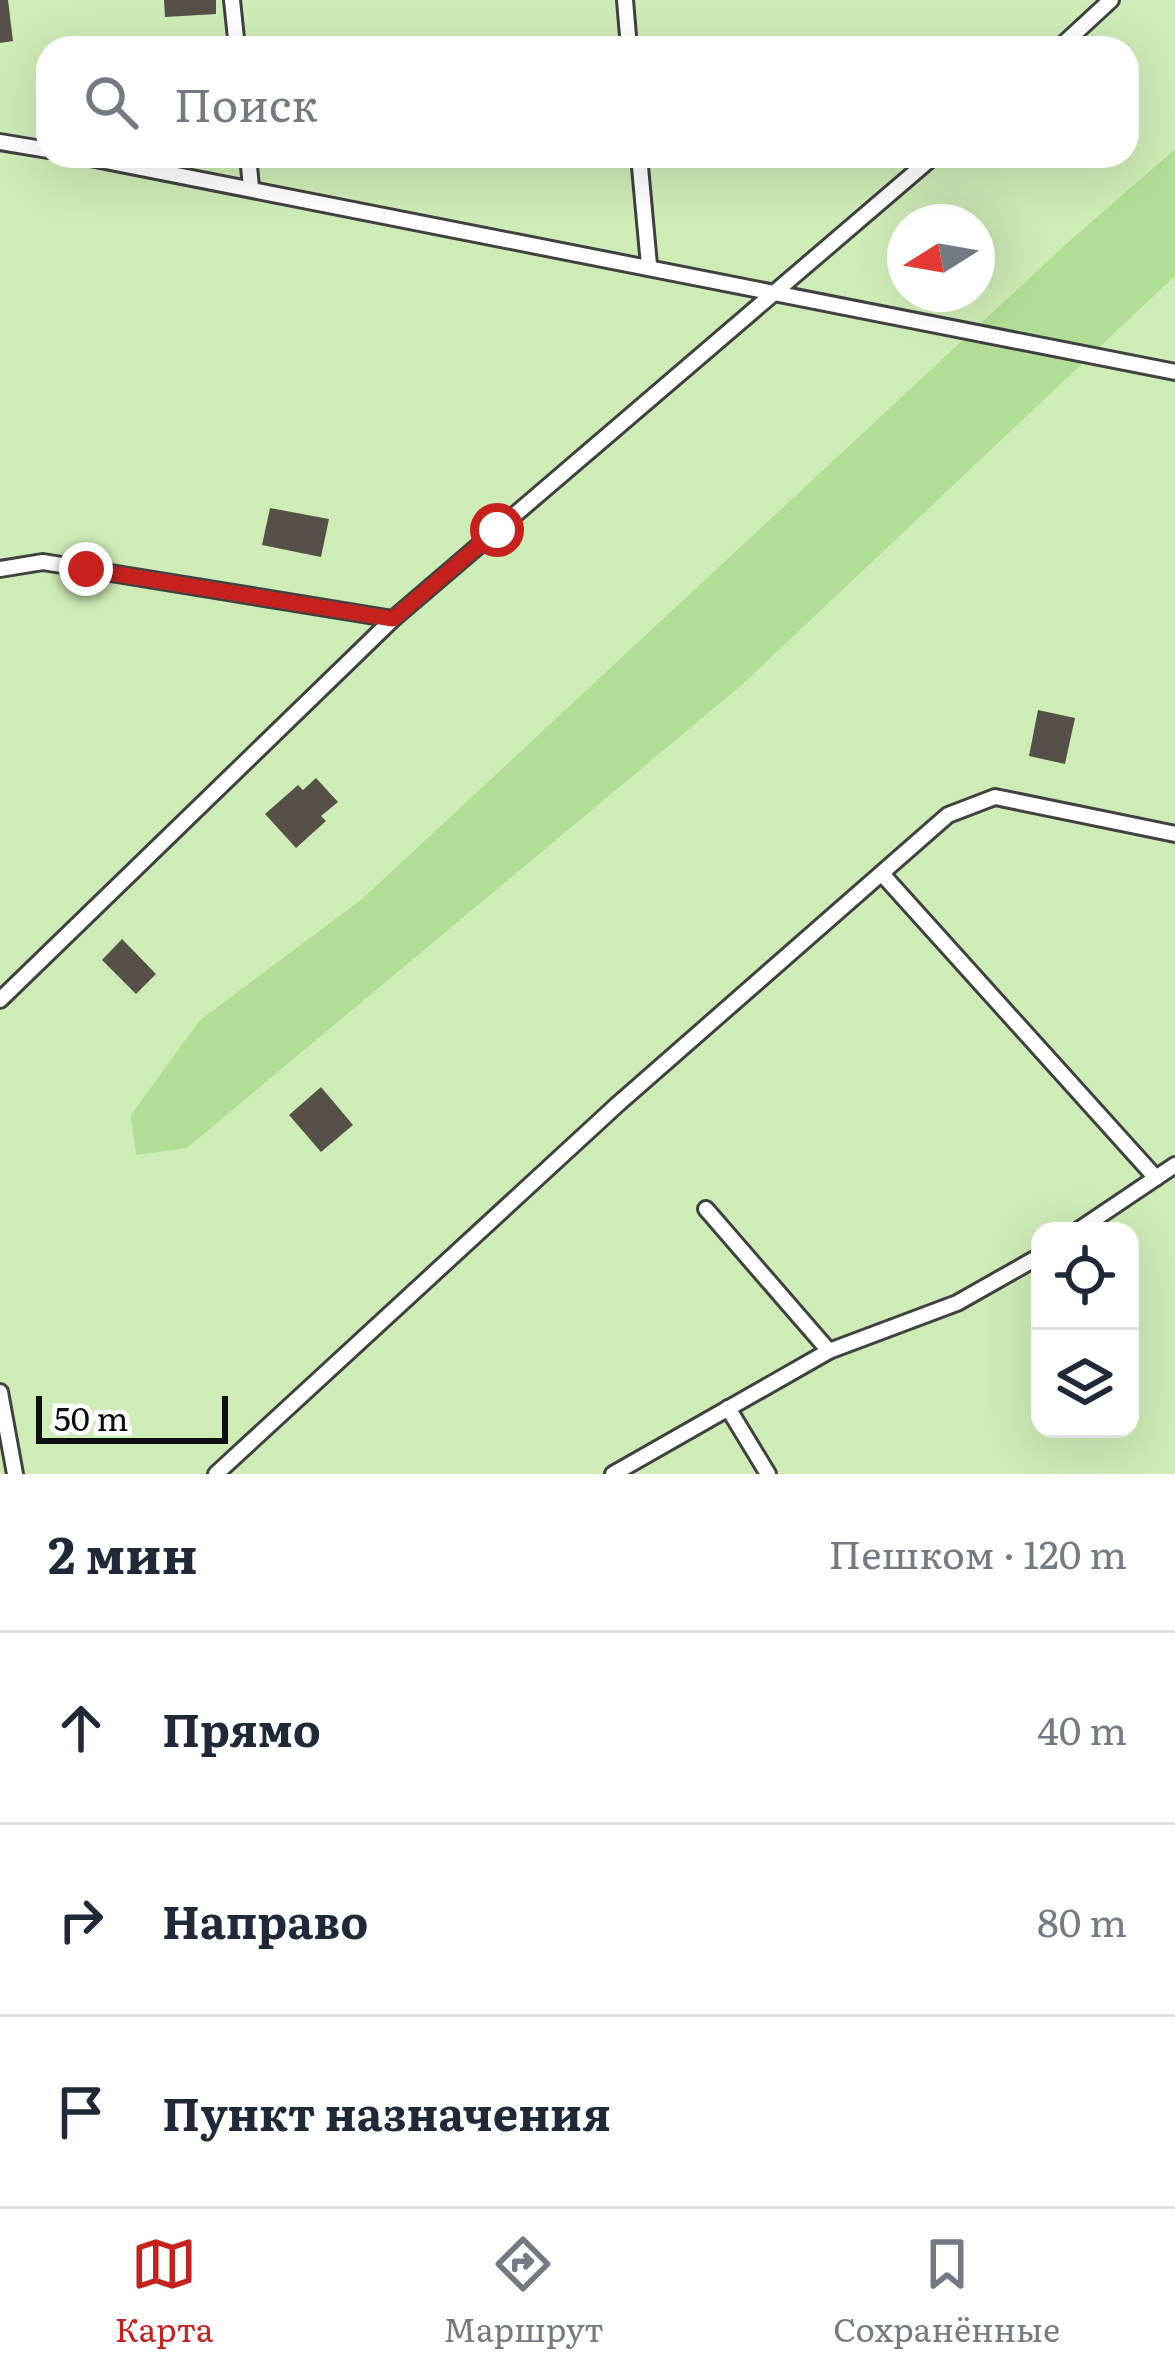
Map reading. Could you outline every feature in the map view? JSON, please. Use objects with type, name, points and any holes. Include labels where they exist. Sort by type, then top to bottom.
[{"type":"lane","points":[[232,0],[236,36]]},
{"type":"lane","points":[[625,0],[628,36]]},
{"type":"lane","points":[[1072,36],[1111,0]]},
{"type":"lane","points":[[0,142],[36,148]]},
{"type":"lane","points":[[146,168],[1175,372]]},
{"type":"lane","points":[[249,168],[251,187]]},
{"type":"lane","points":[[640,168],[650,265]]},
{"type":"lane","points":[[0,1000],[393,619],[920,168]]},
{"type":"lane","points":[[0,569],[43,562],[393,619]]},
{"type":"lane","points":[[216,1474],[618,1104],[948,815],[995,797],[1175,834]]},
{"type":"lane","points":[[883,874],[1156,1178]]},
{"type":"lane","points":[[1090,1222],[1175,1165]]},
{"type":"lane","points":[[706,1209],[829,1351]]},
{"type":"lane","points":[[613,1474],[829,1351],[957,1303],[1031,1261]]},
{"type":"lane","points":[[0,1392],[15,1474]]},
{"type":"lane","points":[[728,1408],[768,1474]]},
{"type":"green space","points":[[0,0],[1175,0],[1175,149],[995,310],[995,204],[887,204],[887,312],[993,312],[363,898],[200,1020],[187,1148],[742,685],[1175,276],[1175,1474],[0,1474]]},
{"type":"green space","points":[[1175,149],[1175,276],[742,685],[187,1148],[136,1155],[131,1115],[200,1020],[363,898],[1068,242]]},
{"type":"building","points":[[0,0],[8,0],[13,41],[0,43]]},
{"type":"building","points":[[164,0],[216,0],[216,14],[165,17]]},
{"type":"building","points":[[270,508],[329,519],[321,557],[262,545]]},
{"type":"building","points":[[1038,710],[1075,718],[1065,764],[1029,756]]},
{"type":"building","points":[[316,778],[338,802],[321,816],[326,821],[296,848],[265,814],[298,785],[303,790]]},
{"type":"building","points":[[122,939],[156,974],[136,994],[102,960]]},
{"type":"building","points":[[321,1087],[353,1125],[321,1152],[289,1115]]},
{"type":"route","points":[[86,569],[393,619],[497,530]]}]
